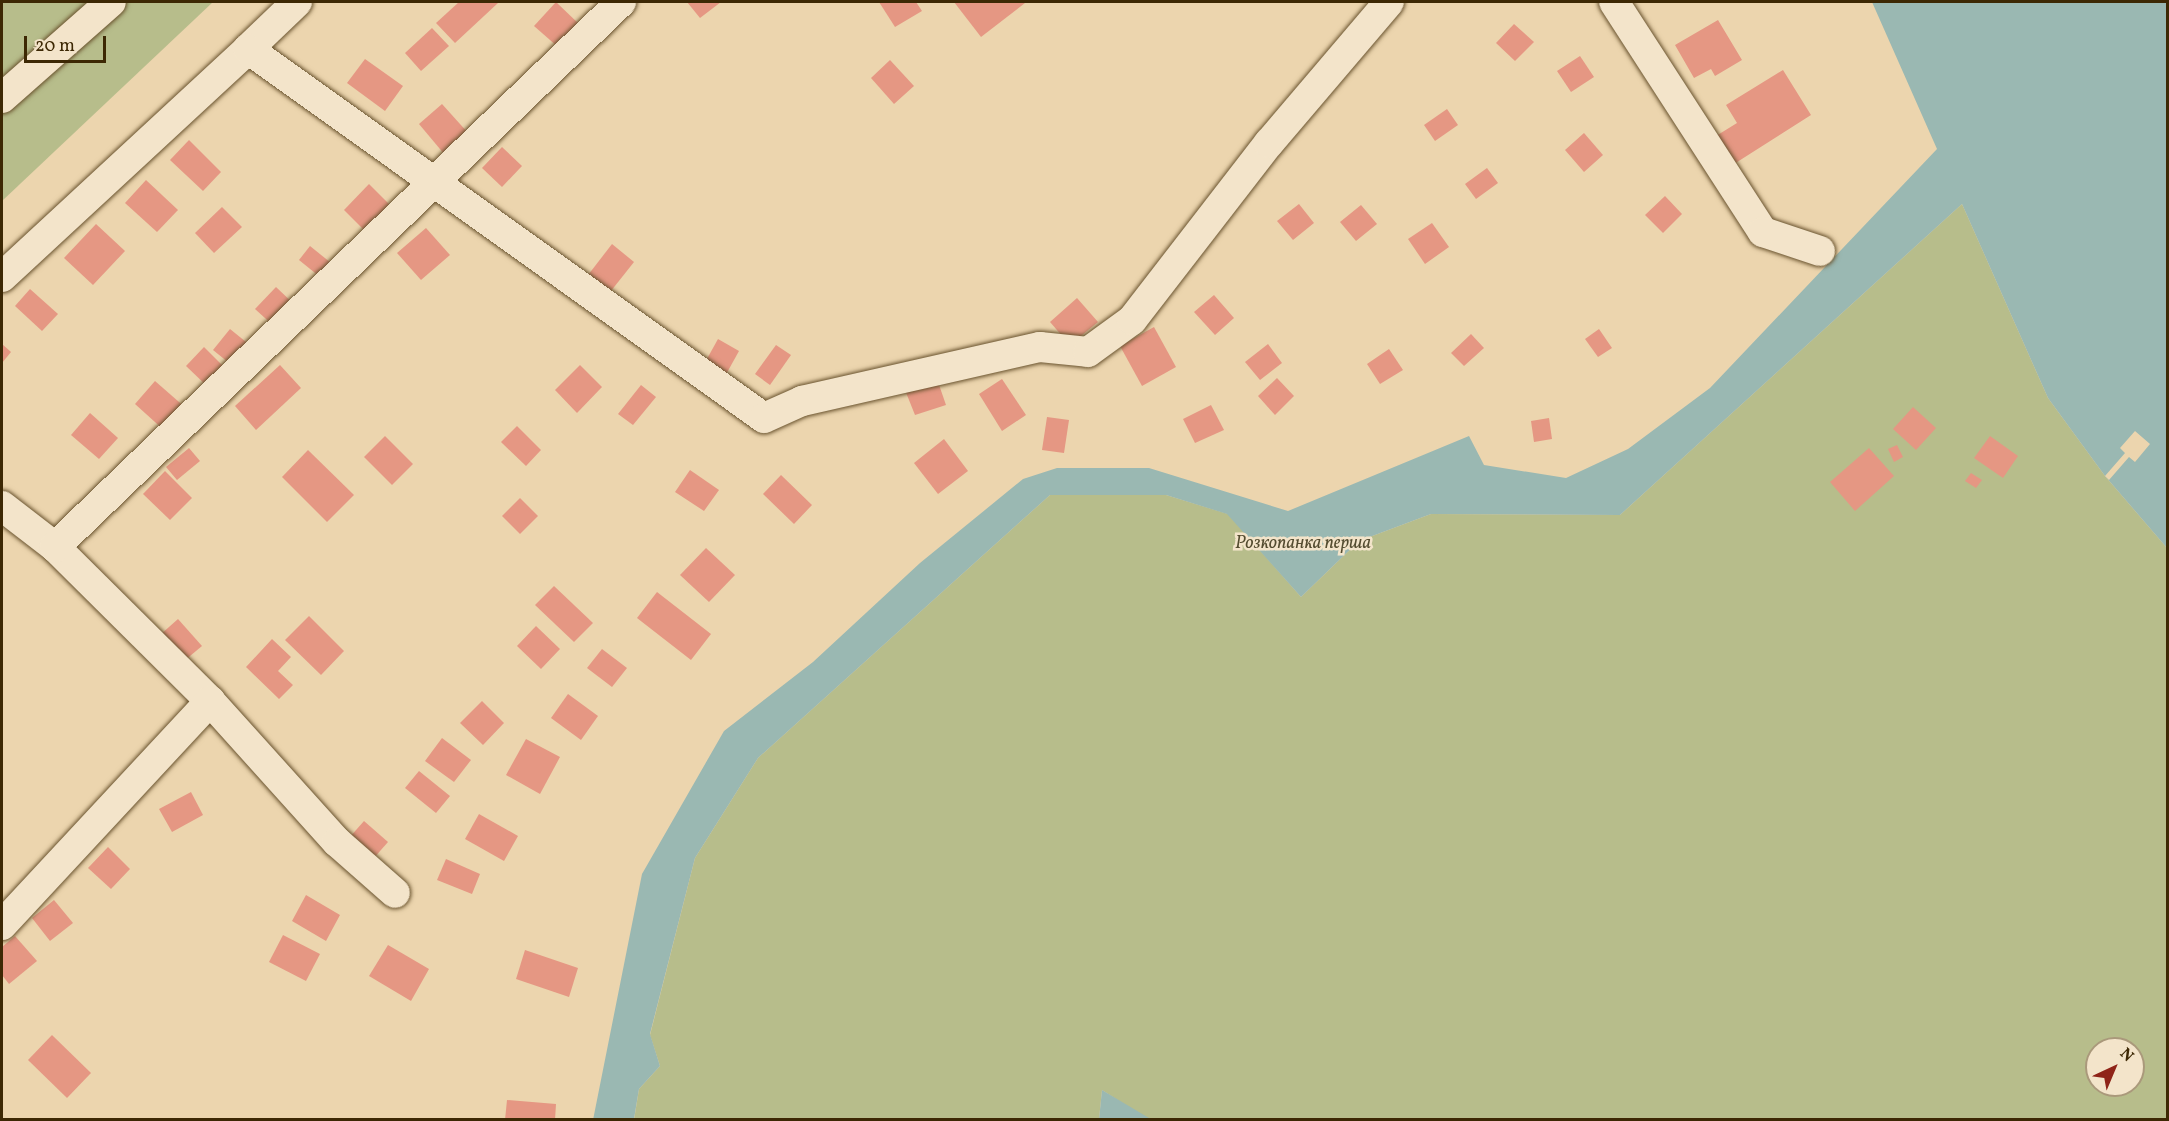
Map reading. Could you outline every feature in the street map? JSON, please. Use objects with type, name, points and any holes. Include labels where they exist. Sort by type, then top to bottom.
[{"type":"street","points":[[2,98],[111,2]]},
{"type":"street","points":[[2,277],[297,2]]},
{"type":"street","points":[[55,548],[621,2]]},
{"type":"street","points":[[248,49],[435,180],[764,418],[802,401],[1040,347],[1088,352],[1132,320],[1269,143],[1389,2]]},
{"type":"street","points":[[1614,2],[1763,232],[1820,251]]},
{"type":"street","points":[[2,506],[55,548],[210,701],[337,842],[395,893]]},
{"type":"street","points":[[2,925],[210,701]]},
{"type":"green space","points":[[2,2],[213,2],[2,201]]},
{"type":"green space","points":[[1962,204],[2048,398],[2105,476],[2167,548],[2167,1119],[1149,1120],[1102,1090],[1099,1119],[634,1120],[639,1089],[660,1066],[650,1035],[695,858],[758,758],[1050,495],[1166,495],[1228,514],[1301,597],[1359,541],[1431,514],[1620,515]]},
{"type":"water","name":"Розкопанка перша","points":[[1872,2],[2167,2],[2167,548],[2105,476],[2048,398],[1962,204],[1620,515],[1431,514],[1359,541],[1301,597],[1227,514],[1166,495],[1050,495],[758,758],[695,858],[650,1034],[660,1066],[639,1089],[634,1119],[593,1120],[642,874],[724,731],[813,662],[920,563],[1023,479],[1057,468],[1149,468],[1288,511],[1469,436],[1484,465],[1566,478],[1628,449],[1710,388],[1937,149]]},
{"type":"water","points":[[1102,1090],[1149,1118],[1149,1119],[1099,1119]]},
{"type":"pier","points":[[2135,431],[2150,444],[2135,462],[2129,457],[2109,480],[2105,476],[2125,453],[2120,448]]},
{"type":"building","points":[[459,2],[498,3],[455,43],[436,23]]},
{"type":"building","points":[[556,2],[579,24],[558,47],[534,26]]},
{"type":"building","points":[[687,2],[721,2],[700,18]]},
{"type":"building","points":[[879,2],[916,2],[922,11],[895,27]]},
{"type":"building","points":[[954,2],[1024,2],[1025,3],[981,37]]},
{"type":"building","points":[[1718,20],[1742,60],[1715,76],[1711,69],[1694,78],[1675,45]]},
{"type":"building","points":[[1514,24],[1534,42],[1515,61],[1496,43]]},
{"type":"building","points":[[432,28],[449,46],[421,71],[405,53]]},
{"type":"building","points":[[1580,56],[1594,77],[1571,92],[1557,71]]},
{"type":"building","points":[[365,59],[403,86],[385,111],[347,83]]},
{"type":"building","points":[[890,60],[914,86],[894,104],[871,78]]},
{"type":"building","points":[[1783,70],[1811,115],[1734,164],[1716,136],[1737,123],[1726,105]]},
{"type":"building","points":[[442,104],[469,134],[445,155],[419,124]]},
{"type":"building","points":[[1447,109],[1458,125],[1435,141],[1424,125]]},
{"type":"building","points":[[1584,133],[1603,155],[1584,172],[1565,150]]},
{"type":"building","points":[[189,140],[221,172],[203,191],[170,160]]},
{"type":"building","points":[[502,147],[522,166],[502,187],[482,168]]},
{"type":"building","points":[[1487,168],[1498,183],[1476,199],[1465,184]]},
{"type":"building","points":[[146,180],[178,210],[157,232],[125,203]]},
{"type":"building","points":[[369,184],[395,210],[370,236],[344,210]]},
{"type":"building","points":[[1665,196],[1682,214],[1663,233],[1645,215]]},
{"type":"building","points":[[1299,204],[1314,223],[1293,240],[1277,221]]},
{"type":"building","points":[[1361,205],[1377,224],[1356,241],[1340,222]]},
{"type":"building","points":[[222,207],[242,227],[214,253],[195,233]]},
{"type":"building","points":[[1432,223],[1449,247],[1425,264],[1408,239]]},
{"type":"building","points":[[96,224],[125,251],[93,285],[64,258]]},
{"type":"building","points":[[426,228],[450,255],[421,280],[397,253]]},
{"type":"building","points":[[612,244],[634,262],[607,296],[585,279]]},
{"type":"building","points":[[310,246],[336,267],[325,281],[299,260]]},
{"type":"building","points":[[276,287],[296,306],[276,328],[255,309]]},
{"type":"building","points":[[30,289],[58,314],[42,331],[15,306]]},
{"type":"building","points":[[1214,295],[1234,318],[1215,335],[1194,312]]},
{"type":"building","points":[[1077,298],[1098,322],[1070,345],[1050,322]]},
{"type":"building","points":[[1154,327],[1176,367],[1142,386],[1120,346]]},
{"type":"building","points":[[230,329],[251,346],[234,367],[213,350]]},
{"type":"building","points":[[1599,329],[1612,348],[1598,357],[1585,339]]},
{"type":"building","points":[[1471,334],[1484,348],[1464,366],[1451,353]]},
{"type":"building","points":[[718,339],[739,351],[724,378],[703,366]]},
{"type":"building","points":[[2,344],[11,352],[2,363]]},
{"type":"building","points":[[1268,344],[1282,363],[1260,380],[1245,362]]},
{"type":"building","points":[[776,345],[791,355],[770,385],[755,374]]},
{"type":"building","points":[[204,347],[227,370],[209,388],[186,366]]},
{"type":"building","points":[[1389,349],[1403,370],[1380,384],[1367,364]]},
{"type":"building","points":[[280,365],[301,388],[256,430],[235,406]]},
{"type":"building","points":[[580,365],[602,387],[577,413],[555,390]]},
{"type":"building","points":[[1277,378],[1294,396],[1275,415],[1258,396]]},
{"type":"building","points":[[937,379],[946,405],[915,415],[905,390]]},
{"type":"building","points":[[1002,379],[1026,415],[1002,431],[979,394]]},
{"type":"building","points":[[155,381],[187,409],[166,432],[135,404]]},
{"type":"building","points":[[641,385],[656,397],[633,425],[618,414]]},
{"type":"building","points":[[1211,405],[1224,430],[1195,443],[1183,419]]},
{"type":"building","points":[[1913,407],[1936,428],[1916,450],[1893,429]]},
{"type":"building","points":[[90,413],[118,438],[99,459],[71,435]]},
{"type":"building","points":[[1047,417],[1069,420],[1064,453],[1042,450]]},
{"type":"building","points":[[1549,418],[1552,439],[1534,442],[1531,421]]},
{"type":"building","points":[[517,426],[541,450],[526,466],[501,442]]},
{"type":"building","points":[[385,436],[413,464],[392,485],[364,457]]},
{"type":"building","points":[[1990,436],[2018,456],[2003,478],[1974,458]]},
{"type":"building","points":[[944,439],[968,471],[938,494],[914,463]]},
{"type":"building","points":[[1897,445],[1903,457],[1894,462],[1888,449]]},
{"type":"building","points":[[189,448],[200,461],[177,480],[166,467]]},
{"type":"building","points":[[1869,448],[1894,476],[1855,511],[1830,482]]},
{"type":"building","points":[[308,450],[354,495],[327,522],[282,477]]},
{"type":"building","points":[[690,470],[719,490],[704,511],[675,492]]},
{"type":"building","points":[[165,471],[192,498],[170,520],[143,494]]},
{"type":"building","points":[[1971,473],[1982,480],[1976,488],[1965,481]]},
{"type":"building","points":[[781,475],[812,505],[794,524],[763,494]]},
{"type":"building","points":[[520,498],[538,516],[520,534],[502,516]]},
{"type":"building","points":[[706,548],[735,575],[709,602],[680,575]]},
{"type":"building","points":[[554,586],[593,623],[574,642],[535,605]]},
{"type":"building","points":[[657,592],[711,634],[691,660],[637,618]]},
{"type":"building","points":[[309,616],[344,651],[321,675],[285,640]]},
{"type":"building","points":[[178,619],[202,646],[184,661],[160,635]]},
{"type":"building","points":[[536,626],[560,649],[541,669],[517,646]]},
{"type":"building","points":[[272,639],[291,657],[278,671],[293,685],[279,699],[246,667]]},
{"type":"building","points":[[602,649],[627,668],[612,687],[587,668]]},
{"type":"building","points":[[568,694],[598,716],[581,740],[551,718]]},
{"type":"building","points":[[482,701],[504,723],[483,745],[460,723]]},
{"type":"building","points":[[442,738],[471,760],[454,782],[425,761]]},
{"type":"building","points":[[526,739],[560,757],[540,794],[506,775]]},
{"type":"building","points":[[419,771],[450,796],[436,813],[405,788]]},
{"type":"building","points":[[191,792],[203,815],[172,832],[159,809]]},
{"type":"building","points":[[479,814],[518,836],[504,861],[465,839]]},
{"type":"building","points":[[364,821],[388,842],[373,859],[349,838]]},
{"type":"building","points":[[108,847],[130,869],[111,889],[88,868]]},
{"type":"building","points":[[446,859],[480,874],[472,894],[437,880]]},
{"type":"building","points":[[306,895],[340,915],[326,941],[292,921]]},
{"type":"building","points":[[54,900],[73,923],[50,941],[32,918]]},
{"type":"building","points":[[283,935],[320,954],[306,981],[269,962]]},
{"type":"building","points":[[15,936],[37,961],[9,984],[2,975],[2,947]]},
{"type":"building","points":[[388,945],[429,969],[411,1001],[369,976]]},
{"type":"building","points":[[525,950],[578,968],[569,997],[516,979]]},
{"type":"building","points":[[52,1035],[91,1073],[67,1098],[28,1060]]},
{"type":"building","points":[[507,1100],[556,1104],[555,1120],[505,1120]]}]
